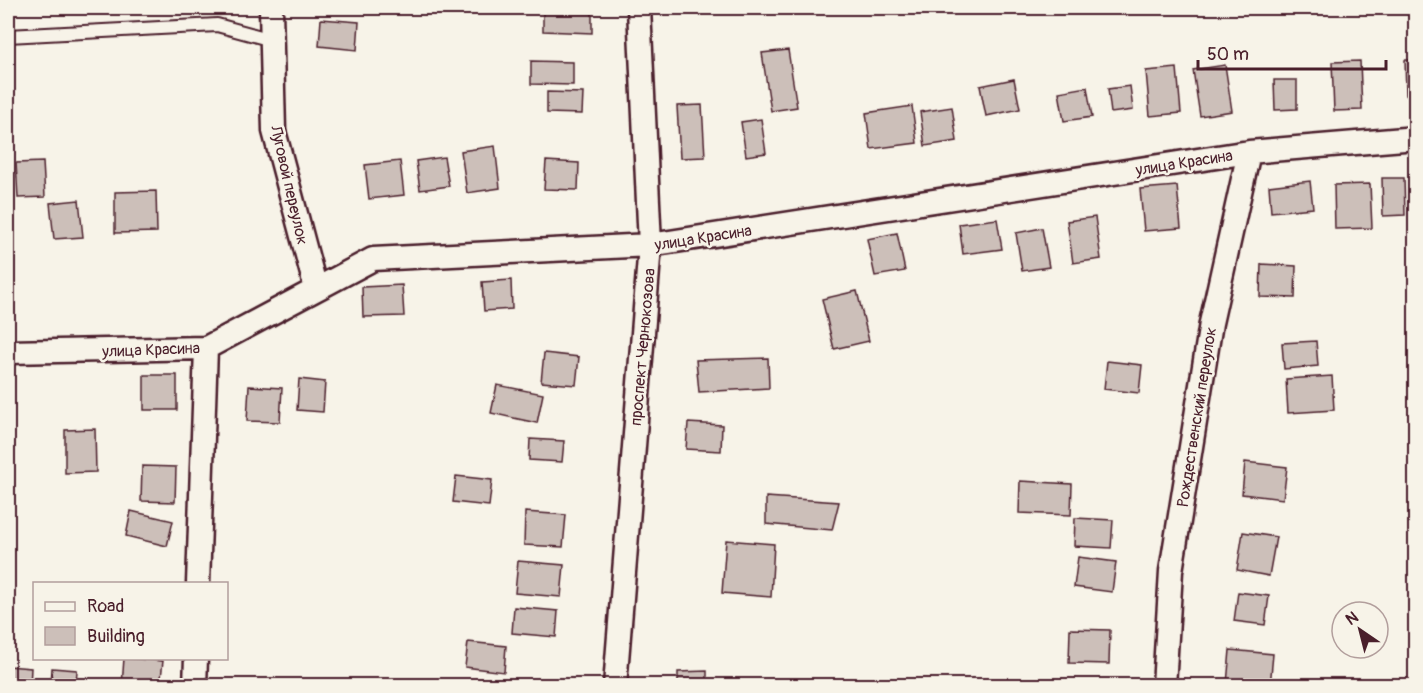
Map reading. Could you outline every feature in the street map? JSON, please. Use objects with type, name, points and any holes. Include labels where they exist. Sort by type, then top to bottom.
[{"type":"street","name":"Луговой переулок","points":[[271,8],[274,131],[316,289]]},
{"type":"street","name":"проспект Чернокозова","points":[[615,686],[651,245],[639,8]]},
{"type":"street","name":"улица Красина","points":[[8,352],[206,348],[373,259],[651,245],[1249,152],[1416,138]]},
{"type":"street","name":"Рождественский переулок","points":[[1164,686],[1171,571],[1209,335],[1249,152]]},
{"type":"street","points":[[198,582],[206,348]]},
{"type":"street","points":[[195,686],[196,660]]},
{"type":"lane","points":[[8,36],[217,25],[272,40]]},
{"type":"building","points":[[543,11],[592,13],[592,33],[543,31]]},
{"type":"building","points":[[321,19],[359,22],[357,50],[319,46]]},
{"type":"building","points":[[788,50],[797,107],[771,111],[762,53]]},
{"type":"building","points":[[1405,60],[1416,60],[1416,95],[1406,95]]},
{"type":"building","points":[[531,61],[573,62],[573,85],[531,84]]},
{"type":"building","points":[[1360,61],[1362,110],[1334,111],[1332,62]]},
{"type":"building","points":[[1225,65],[1232,111],[1200,116],[1193,70]]},
{"type":"building","points":[[1177,68],[1181,113],[1150,116],[1146,71]]},
{"type":"building","points":[[1014,79],[1020,109],[986,116],[980,86]]},
{"type":"building","points":[[1274,80],[1297,80],[1297,109],[1275,110]]},
{"type":"building","points":[[1130,86],[1133,110],[1111,113],[1108,89]]},
{"type":"building","points":[[1087,87],[1092,117],[1064,121],[1059,92]]},
{"type":"building","points":[[547,92],[583,93],[582,114],[547,113]]},
{"type":"building","points":[[702,105],[705,157],[680,158],[677,106]]},
{"type":"building","points":[[912,106],[917,143],[871,149],[866,113]]},
{"type":"building","points":[[952,107],[957,141],[925,146],[920,112]]},
{"type":"building","points":[[761,119],[766,153],[746,156],[741,122]]},
{"type":"building","points":[[495,146],[500,188],[467,193],[461,151]]},
{"type":"building","points":[[444,157],[449,186],[420,190],[416,161]]},
{"type":"building","points":[[400,161],[404,195],[369,199],[365,165]]},
{"type":"building","points":[[546,161],[579,163],[578,190],[544,189]]},
{"type":"building","points":[[43,162],[45,197],[18,198],[16,163]]},
{"type":"building","points":[[1382,178],[1404,178],[1405,215],[1383,216]]},
{"type":"building","points":[[1310,181],[1313,208],[1271,212],[1269,186]]},
{"type":"building","points":[[1370,184],[1372,228],[1335,229],[1334,185]]},
{"type":"building","points":[[1177,186],[1181,228],[1144,231],[1140,189]]},
{"type":"building","points":[[156,191],[157,232],[115,233],[115,192]]},
{"type":"building","points":[[79,200],[83,237],[54,239],[50,203]]},
{"type":"building","points":[[1095,217],[1101,259],[1073,263],[1067,221]]},
{"type":"building","points":[[997,219],[1002,249],[963,254],[959,224]]},
{"type":"building","points":[[1042,228],[1049,267],[1022,271],[1016,233]]},
{"type":"building","points":[[897,233],[905,271],[875,276],[867,239]]},
{"type":"building","points":[[1261,264],[1296,266],[1295,298],[1260,297]]},
{"type":"building","points":[[511,280],[512,309],[484,311],[482,282]]},
{"type":"building","points":[[402,285],[404,316],[363,317],[362,287]]},
{"type":"building","points":[[857,291],[869,341],[834,349],[822,299]]},
{"type":"building","points":[[1316,341],[1318,366],[1284,369],[1282,343]]},
{"type":"building","points":[[544,353],[579,357],[576,385],[541,382]]},
{"type":"building","points":[[768,358],[769,388],[699,392],[696,360]]},
{"type":"building","points":[[1107,361],[1142,365],[1139,393],[1104,389]]},
{"type":"building","points":[[144,375],[177,375],[177,410],[144,410]]},
{"type":"building","points":[[1332,376],[1334,410],[1288,413],[1286,379]]},
{"type":"building","points":[[8,379],[11,417],[8,418]]},
{"type":"building","points":[[299,379],[325,382],[323,412],[297,410]]},
{"type":"building","points":[[497,385],[543,394],[537,423],[491,413]]},
{"type":"building","points":[[249,386],[282,388],[280,422],[247,421]]},
{"type":"building","points":[[688,423],[722,425],[721,451],[686,449]]},
{"type":"building","points":[[95,429],[96,472],[65,473],[65,430]]},
{"type":"building","points":[[530,439],[564,441],[562,462],[529,460]]},
{"type":"building","points":[[1245,462],[1287,467],[1283,499],[1242,494]]},
{"type":"building","points":[[142,466],[176,467],[175,502],[141,501]]},
{"type":"building","points":[[456,476],[492,480],[489,506],[453,502]]},
{"type":"building","points":[[1020,481],[1072,484],[1071,515],[1019,513]]},
{"type":"building","points":[[766,497],[839,502],[832,530],[766,524]]},
{"type":"building","points":[[131,511],[173,521],[167,546],[126,536]]},
{"type":"building","points":[[525,512],[566,515],[563,547],[524,545]]},
{"type":"building","points":[[1075,518],[1113,520],[1111,548],[1074,546]]},
{"type":"building","points":[[1243,532],[1276,537],[1269,576],[1237,570]]},
{"type":"building","points":[[726,540],[774,544],[771,597],[722,593]]},
{"type":"building","points":[[1078,557],[1116,562],[1112,592],[1074,587]]},
{"type":"building","points":[[518,561],[564,565],[561,597],[515,593]]},
{"type":"building","points":[[1238,592],[1269,596],[1265,625],[1234,621]]},
{"type":"building","points":[[514,607],[558,611],[556,637],[512,633]]},
{"type":"building","points":[[1070,629],[1110,630],[1109,664],[1069,663]]},
{"type":"building","points":[[468,642],[506,646],[504,672],[465,667]]},
{"type":"building","points":[[1230,650],[1273,654],[1270,686],[1227,684]]},
{"type":"building","points":[[124,660],[163,661],[160,686],[122,686]]},
{"type":"building","points":[[8,666],[31,668],[30,686],[8,686]]},
{"type":"building","points":[[52,668],[77,670],[76,686],[51,686]]},
{"type":"building","points":[[707,671],[707,686],[678,686],[678,672]]}]
